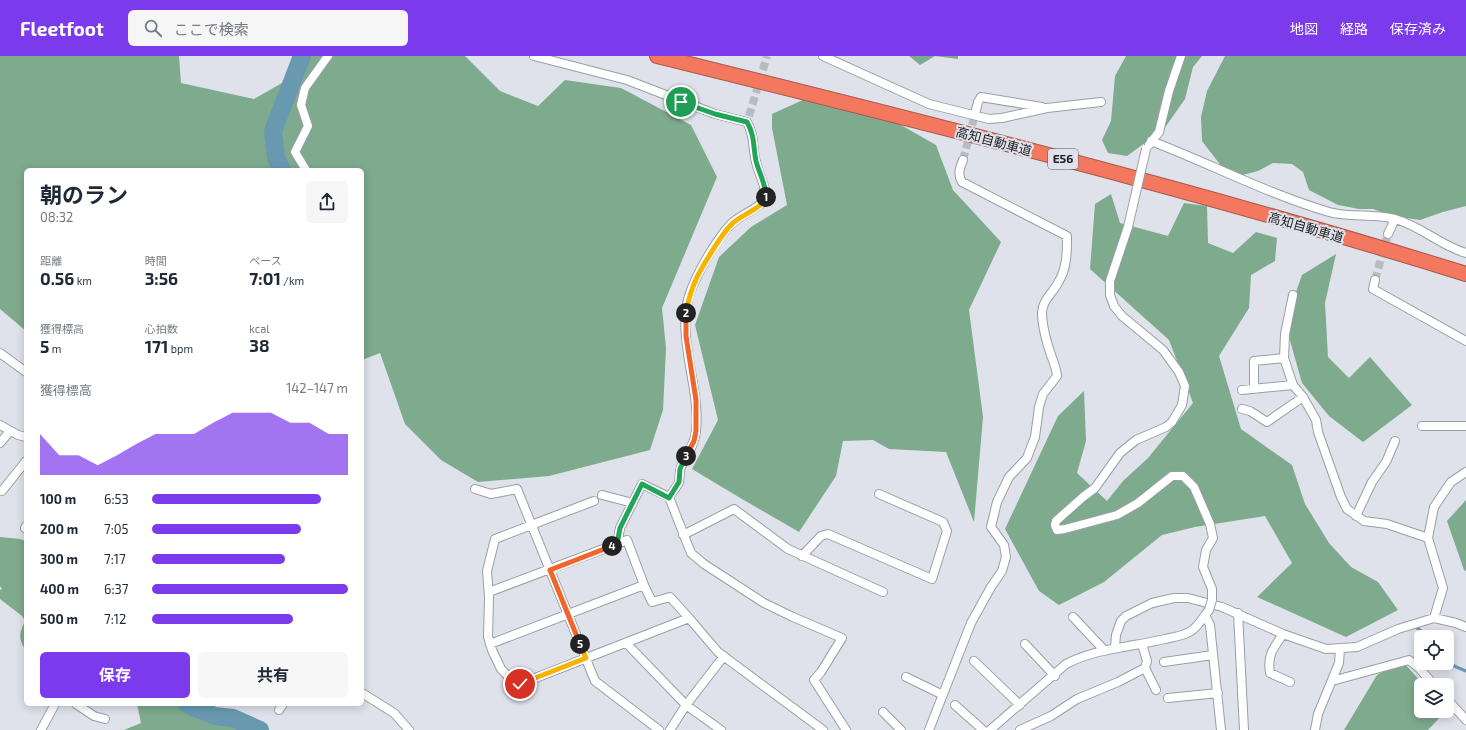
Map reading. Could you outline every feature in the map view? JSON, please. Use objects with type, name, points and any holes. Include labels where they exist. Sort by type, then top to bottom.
[{"type":"highway","name":"高知自動車道","points":[[657,56],[941,126],[1180,190],[1399,253],[1466,274]]},
{"type":"highway","name":"高知自動車道","points":[[693,56],[855,96],[1212,191],[1466,265]]},
{"type":"street","points":[[305,168],[295,152],[308,126],[301,105],[305,88],[328,56]]},
{"type":"street","points":[[534,56],[627,80],[715,114],[748,119],[752,130],[756,162],[766,189],[766,199],[733,223],[724,233],[699,271],[689,295],[686,315],[686,336],[696,400],[696,431],[694,441],[680,469],[679,482],[669,498]]},
{"type":"street","points":[[823,56],[929,104],[989,119],[1002,118],[1047,108],[1101,102]]},
{"type":"street","points":[[990,730],[1055,676],[1066,664],[1078,658],[1115,647],[1142,644],[1193,631],[1207,612],[1212,600],[1212,589],[1203,567],[1206,550],[1213,538],[1210,524],[1194,487],[1183,476],[1172,476],[1138,503],[1117,515],[1065,529],[1057,530],[1055,525],[1056,521],[1065,512],[1095,488],[1120,453],[1136,440],[1166,427],[1172,422],[1182,405],[1185,386],[1179,372],[1164,350],[1122,316],[1114,306],[1110,295],[1110,281],[1128,227],[1146,149],[1159,132],[1169,91],[1181,56]]},
{"type":"street","points":[[976,110],[981,97],[1047,108]]},
{"type":"street","points":[[1151,142],[1301,203],[1332,212],[1395,219],[1422,231],[1456,250],[1466,253]]},
{"type":"street","points":[[929,730],[971,623],[991,587],[1002,571],[1006,557],[1004,545],[991,527],[997,502],[1009,477],[1027,458],[1035,437],[1039,407],[1043,394],[1057,376],[1056,365],[1051,356],[1042,313],[1044,303],[1060,281],[1067,256],[1067,236],[962,182],[959,177],[959,172],[963,160]]},
{"type":"street","points":[[1388,234],[1395,219]]},
{"type":"street","points":[[1375,280],[1373,289],[1466,341]]},
{"type":"street","points":[[1293,295],[1285,334],[1284,358],[1294,385],[1303,397],[1316,420],[1318,432],[1341,497],[1347,509],[1364,521],[1387,524],[1428,538]]},
{"type":"street","points":[[0,353],[24,371]]},
{"type":"street","points":[[1254,389],[1254,361],[1284,358]]},
{"type":"street","points":[[1242,390],[1294,385]]},
{"type":"street","points":[[1242,409],[1250,411],[1267,422],[1303,397]]},
{"type":"street","points":[[0,425],[18,435],[24,436]]},
{"type":"street","points":[[1422,426],[1466,426]]},
{"type":"street","points":[[0,443],[10,431]]},
{"type":"street","points":[[1356,516],[1372,482],[1386,462],[1395,441]]},
{"type":"street","points":[[2,491],[24,464]]},
{"type":"street","points":[[1434,618],[1443,588],[1428,538],[1434,507],[1451,482],[1466,472]]},
{"type":"street","points":[[617,544],[620,528],[642,484],[669,498],[691,553],[704,564],[764,603],[842,638],[821,672],[814,680],[846,730]]},
{"type":"street","points":[[475,489],[491,494],[517,489],[595,681],[659,730]]},
{"type":"street","points":[[802,556],[821,536],[828,534],[932,579],[947,531],[944,522],[879,494]]},
{"type":"street","points":[[602,495],[633,502]]},
{"type":"street","points":[[594,501],[495,539],[487,571],[489,592],[488,637],[501,669],[514,682],[520,684],[689,618]]},
{"type":"street","points":[[683,535],[734,509],[788,549],[882,592]]},
{"type":"street","points":[[489,592],[627,540],[652,602],[670,597],[718,652],[824,730]]},
{"type":"street","points":[[490,644],[644,585]]},
{"type":"street","points":[[1115,647],[1116,635],[1121,621],[1126,616],[1152,603],[1174,598],[1188,598],[1222,607],[1283,634],[1326,649],[1357,647],[1398,629],[1434,618],[1466,627]]},
{"type":"street","points":[[1207,612],[1210,625],[1221,730]]},
{"type":"street","points":[[1238,613],[1244,730]]},
{"type":"street","points":[[1073,618],[1105,651]]},
{"type":"street","points":[[1283,634],[1268,662],[1270,673],[1290,682]]},
{"type":"street","points":[[627,642],[630,647],[686,705],[721,730]]},
{"type":"street","points":[[1025,644],[1055,676]]},
{"type":"street","points":[[1142,644],[1147,661],[1145,668],[1156,690]]},
{"type":"street","points":[[1316,730],[1318,714],[1339,662],[1340,649]]},
{"type":"street","points":[[1164,662],[1213,655]]},
{"type":"street","points":[[670,730],[686,705],[724,656]]},
{"type":"street","points":[[1332,681],[1409,660],[1420,668],[1428,678]]},
{"type":"street","points":[[974,661],[1020,705]]},
{"type":"street","points":[[1020,730],[1051,716],[1077,699],[1118,682],[1145,668]]},
{"type":"street","points":[[906,677],[943,695]]},
{"type":"street","points":[[1168,698],[1218,693]]},
{"type":"street","points":[[364,694],[394,713],[405,729]]},
{"type":"street","points":[[955,705],[983,730]]},
{"type":"street","points":[[41,730],[54,706]]},
{"type":"street","points":[[79,706],[94,716],[105,719]]},
{"type":"street","points":[[1454,707],[1466,720]]},
{"type":"street","points":[[883,712],[901,730]]},
{"type":"green space","points":[[0,56],[179,56],[181,83],[254,99],[282,83],[304,56],[465,56],[500,91],[538,106],[565,80],[621,88],[691,125],[717,177],[662,308],[666,348],[663,410],[650,450],[549,476],[478,482],[441,460],[405,424],[380,353],[364,359],[364,168],[24,168],[24,329],[0,309]]},
{"type":"green space","points":[[909,56],[935,56],[920,65]]},
{"type":"green space","points":[[935,56],[958,56],[958,59]]},
{"type":"green space","points":[[1126,56],[1202,56],[1193,67],[1185,99],[1164,129],[1127,156],[1108,153],[1102,140],[1111,121],[1115,76]]},
{"type":"green space","points":[[1225,56],[1466,56],[1466,206],[1420,220],[1392,216],[1373,209],[1359,209],[1338,205],[1309,190],[1303,172],[1292,164],[1273,163],[1258,171],[1239,176],[1222,167],[1202,141],[1201,117],[1207,91]]},
{"type":"green space","points":[[805,99],[899,124],[936,145],[953,190],[1001,242],[969,310],[983,417],[974,522],[946,452],[889,449],[873,440],[843,441],[836,476],[799,532],[692,469],[718,420],[695,325],[719,257],[751,227],[787,205],[772,128],[772,114]]},
{"type":"green space","points":[[1111,194],[1120,223],[1168,236],[1184,203],[1207,206],[1208,243],[1233,253],[1256,232],[1277,238],[1275,261],[1251,275],[1249,308],[1219,356],[1241,429],[1292,465],[1305,504],[1329,543],[1351,567],[1378,582],[1398,610],[1346,637],[1257,597],[1292,563],[1265,516],[1195,527],[1162,535],[1104,582],[1059,605],[1039,591],[1005,529],[1058,416],[1084,391],[1086,441],[1077,473],[1107,501],[1123,481],[1148,458],[1193,403],[1169,340],[1090,269],[1095,204]]},
{"type":"green space","points":[[1336,254],[1325,303],[1328,357],[1349,378],[1370,357],[1412,405],[1363,442],[1329,416],[1302,383],[1285,323],[1302,275]]},
{"type":"green space","points":[[1466,500],[1466,571],[1464,570],[1447,521]]},
{"type":"green space","points":[[0,537],[24,540],[24,619],[22,616],[0,599],[0,590],[2,589],[0,586]]},
{"type":"green space","points":[[24,624],[24,647],[20,636]]},
{"type":"green space","points":[[1402,661],[1418,678],[1414,678],[1414,718],[1439,718],[1428,730],[1344,730],[1377,675]]},
{"type":"green space","points":[[137,706],[183,706],[214,724],[237,723],[254,730],[124,730],[141,723]]},
{"type":"waterway","points":[[281,168],[276,158],[273,131],[302,56]]},
{"type":"waterway","points":[[1454,666],[1466,671]]},
{"type":"waterway","points":[[191,706],[215,716],[233,718],[260,730]]},
{"type":"tunnel","points":[[749,116],[767,56]]},
{"type":"tunnel","points":[[963,160],[976,110]]},
{"type":"tunnel","points":[[1375,280],[1388,234]]},
{"type":"route","points":[[520,684],[586,658],[550,570],[617,544],[620,528],[642,484],[669,498],[679,482],[680,469],[694,441],[696,431],[696,400],[686,336],[686,315],[689,295],[699,271],[724,233],[733,223],[766,199],[766,189],[756,162],[752,130],[747,122],[715,114],[681,102]]}]
